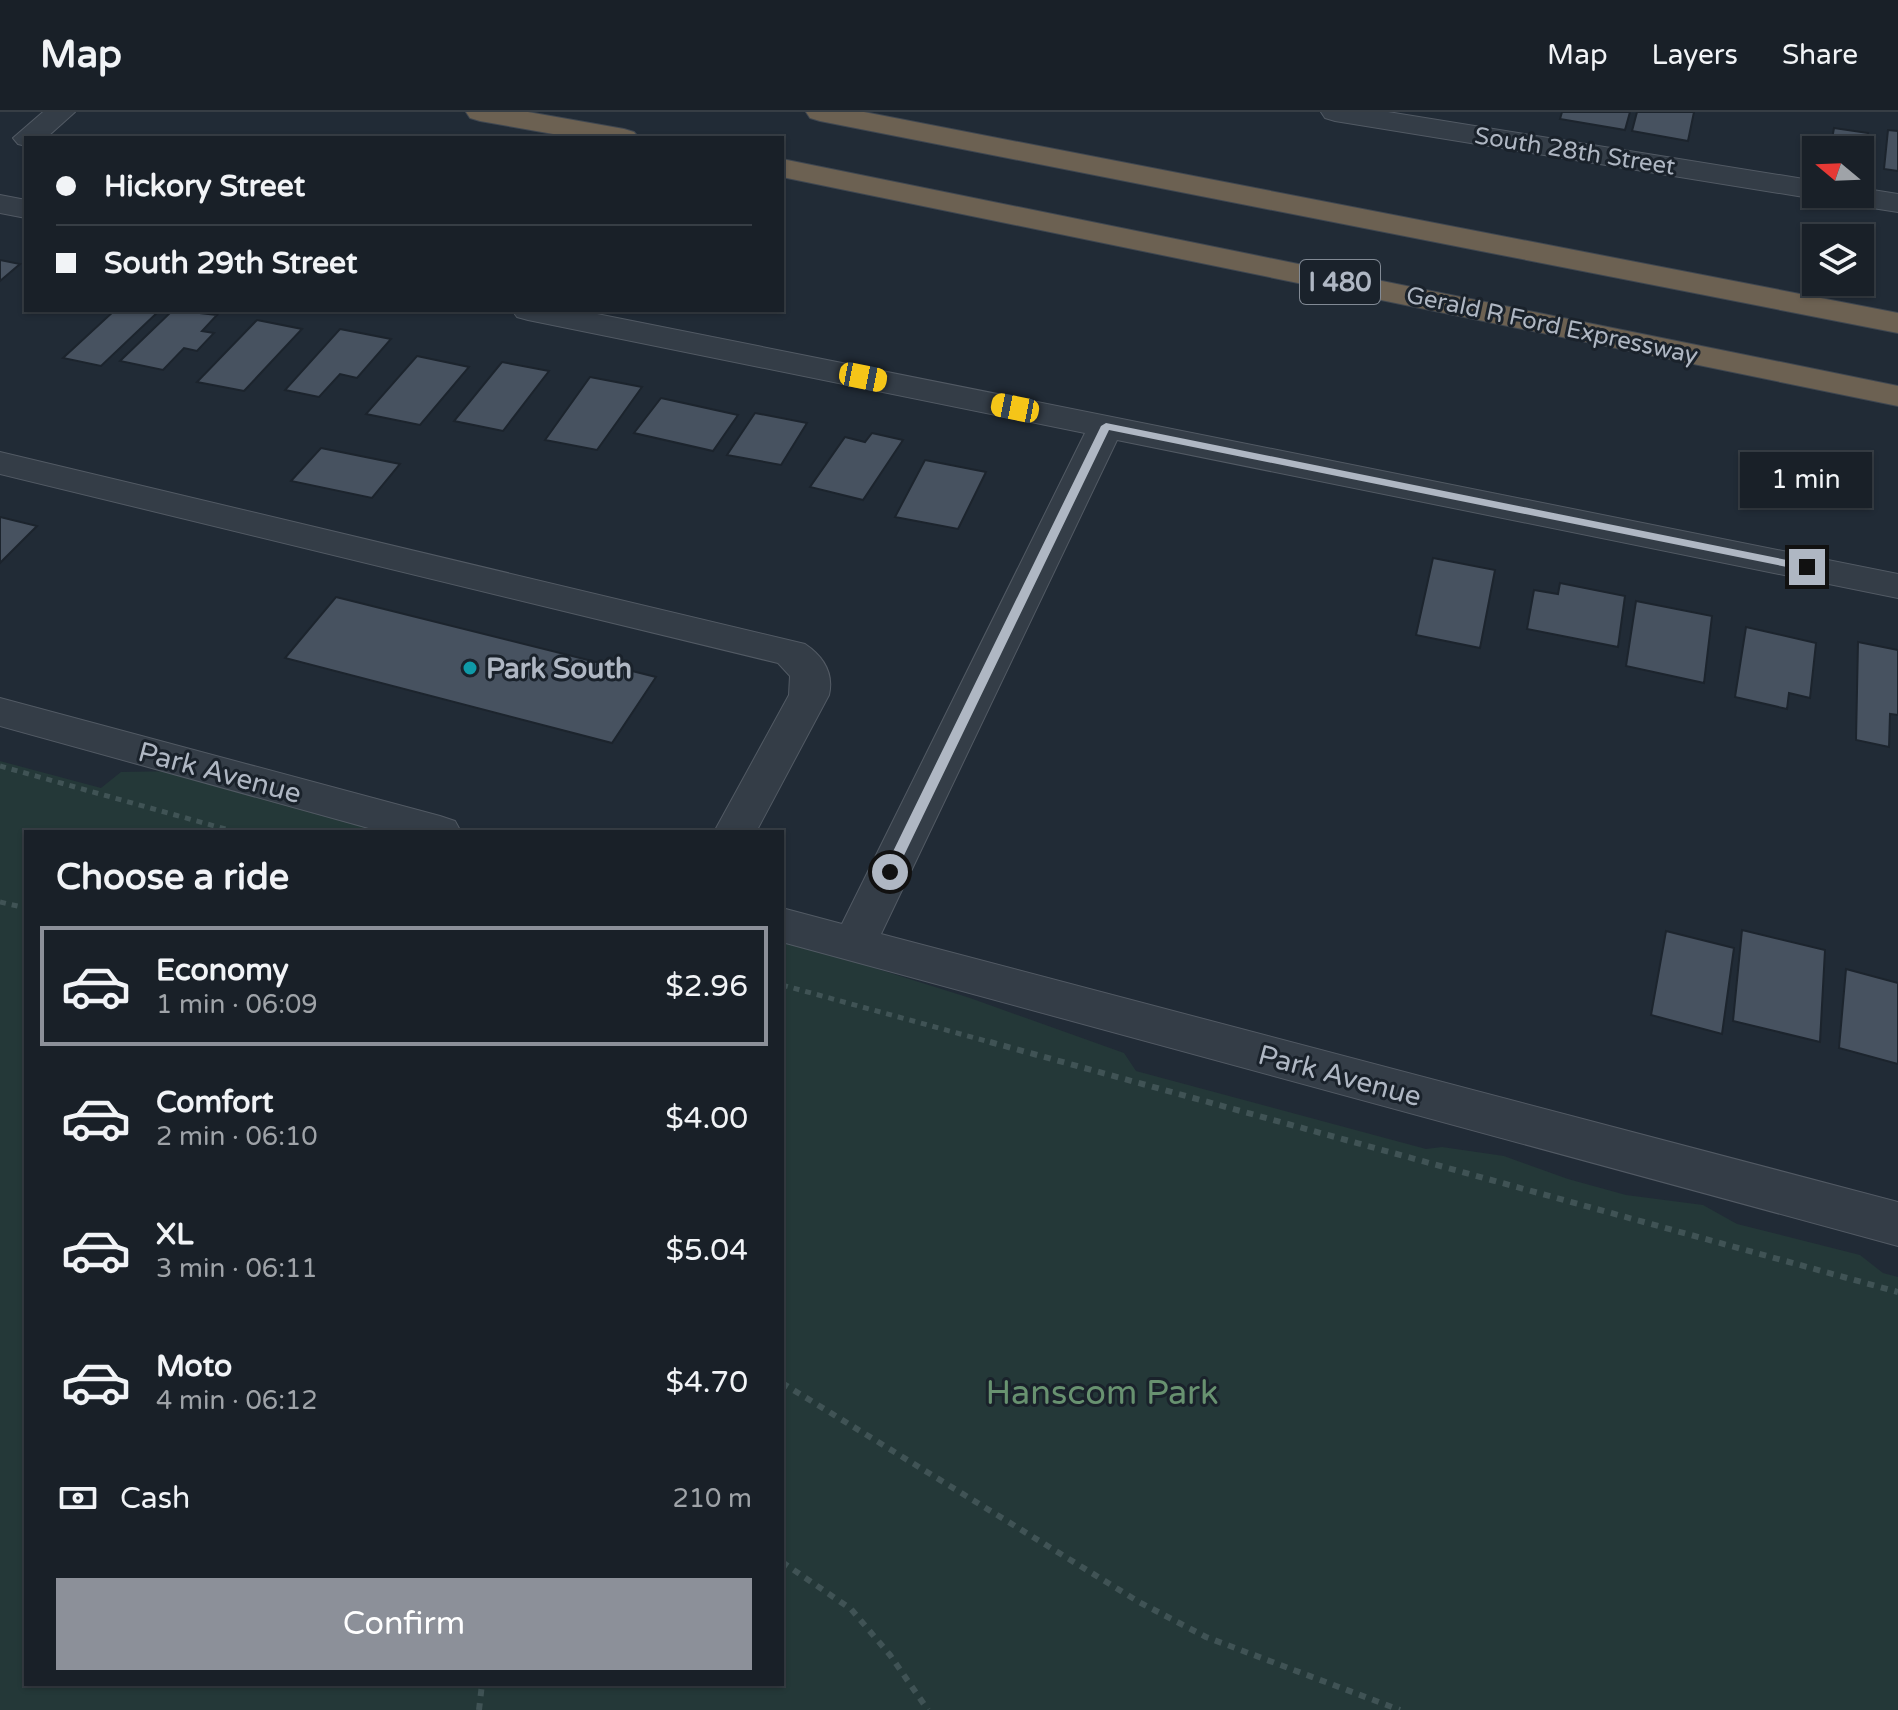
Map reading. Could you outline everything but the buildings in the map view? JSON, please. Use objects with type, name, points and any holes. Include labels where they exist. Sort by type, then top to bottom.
[{"type":"highway","points":[[480,112],[613,136]]},
{"type":"highway","name":"I 480","points":[[820,112],[1898,323]]},
{"type":"highway","name":"Gerald R Ford Expressway","points":[[784,168],[1898,396]]},
{"type":"highway","points":[[1311,208],[1624,248],[1898,300]]},
{"type":"highway","points":[[1469,308],[1898,427]]},
{"type":"street","points":[[31,136],[61,112]]},
{"type":"street","name":"South 28th Street","points":[[1335,112],[1802,188]]},
{"type":"street","points":[[1874,199],[1898,203]]},
{"type":"street","points":[[0,204],[24,209]]},
{"type":"street","points":[[538,312],[1898,586]]},
{"type":"street","points":[[854,945],[1106,426]]},
{"type":"street","points":[[0,463],[791,653],[803,660],[810,670],[813,685],[736,830]]},
{"type":"street","name":"Park Avenue","points":[[0,712],[433,830]]},
{"type":"street","name":"Park Avenue","points":[[784,926],[1898,1224]]},
{"type":"path","points":[[0,766],[229,830]]},
{"type":"path","points":[[0,902],[24,908]]},
{"type":"path","points":[[784,986],[1898,1292]]},
{"type":"path","points":[[784,1384],[1139,1602],[1206,1637],[1400,1710]]},
{"type":"path","points":[[784,1563],[851,1609],[890,1655],[928,1710]]},
{"type":"path","points":[[479,1710],[482,1686]]},
{"type":"green space","name":"Hanscom Park","points":[[0,761],[101,788],[121,772],[180,771],[387,830],[24,830],[24,1686],[784,1686],[784,940],[970,998],[1124,1053],[1136,1071],[1426,1149],[1442,1147],[1504,1156],[1568,1179],[1626,1195],[1703,1205],[1737,1224],[1860,1255],[1883,1273],[1898,1277],[1898,1710],[0,1710]]},
{"type":"place","name":"Park South","points":[[470,668]]},
{"type":"route","points":[[890,872],[1106,426],[1807,567]]}]
